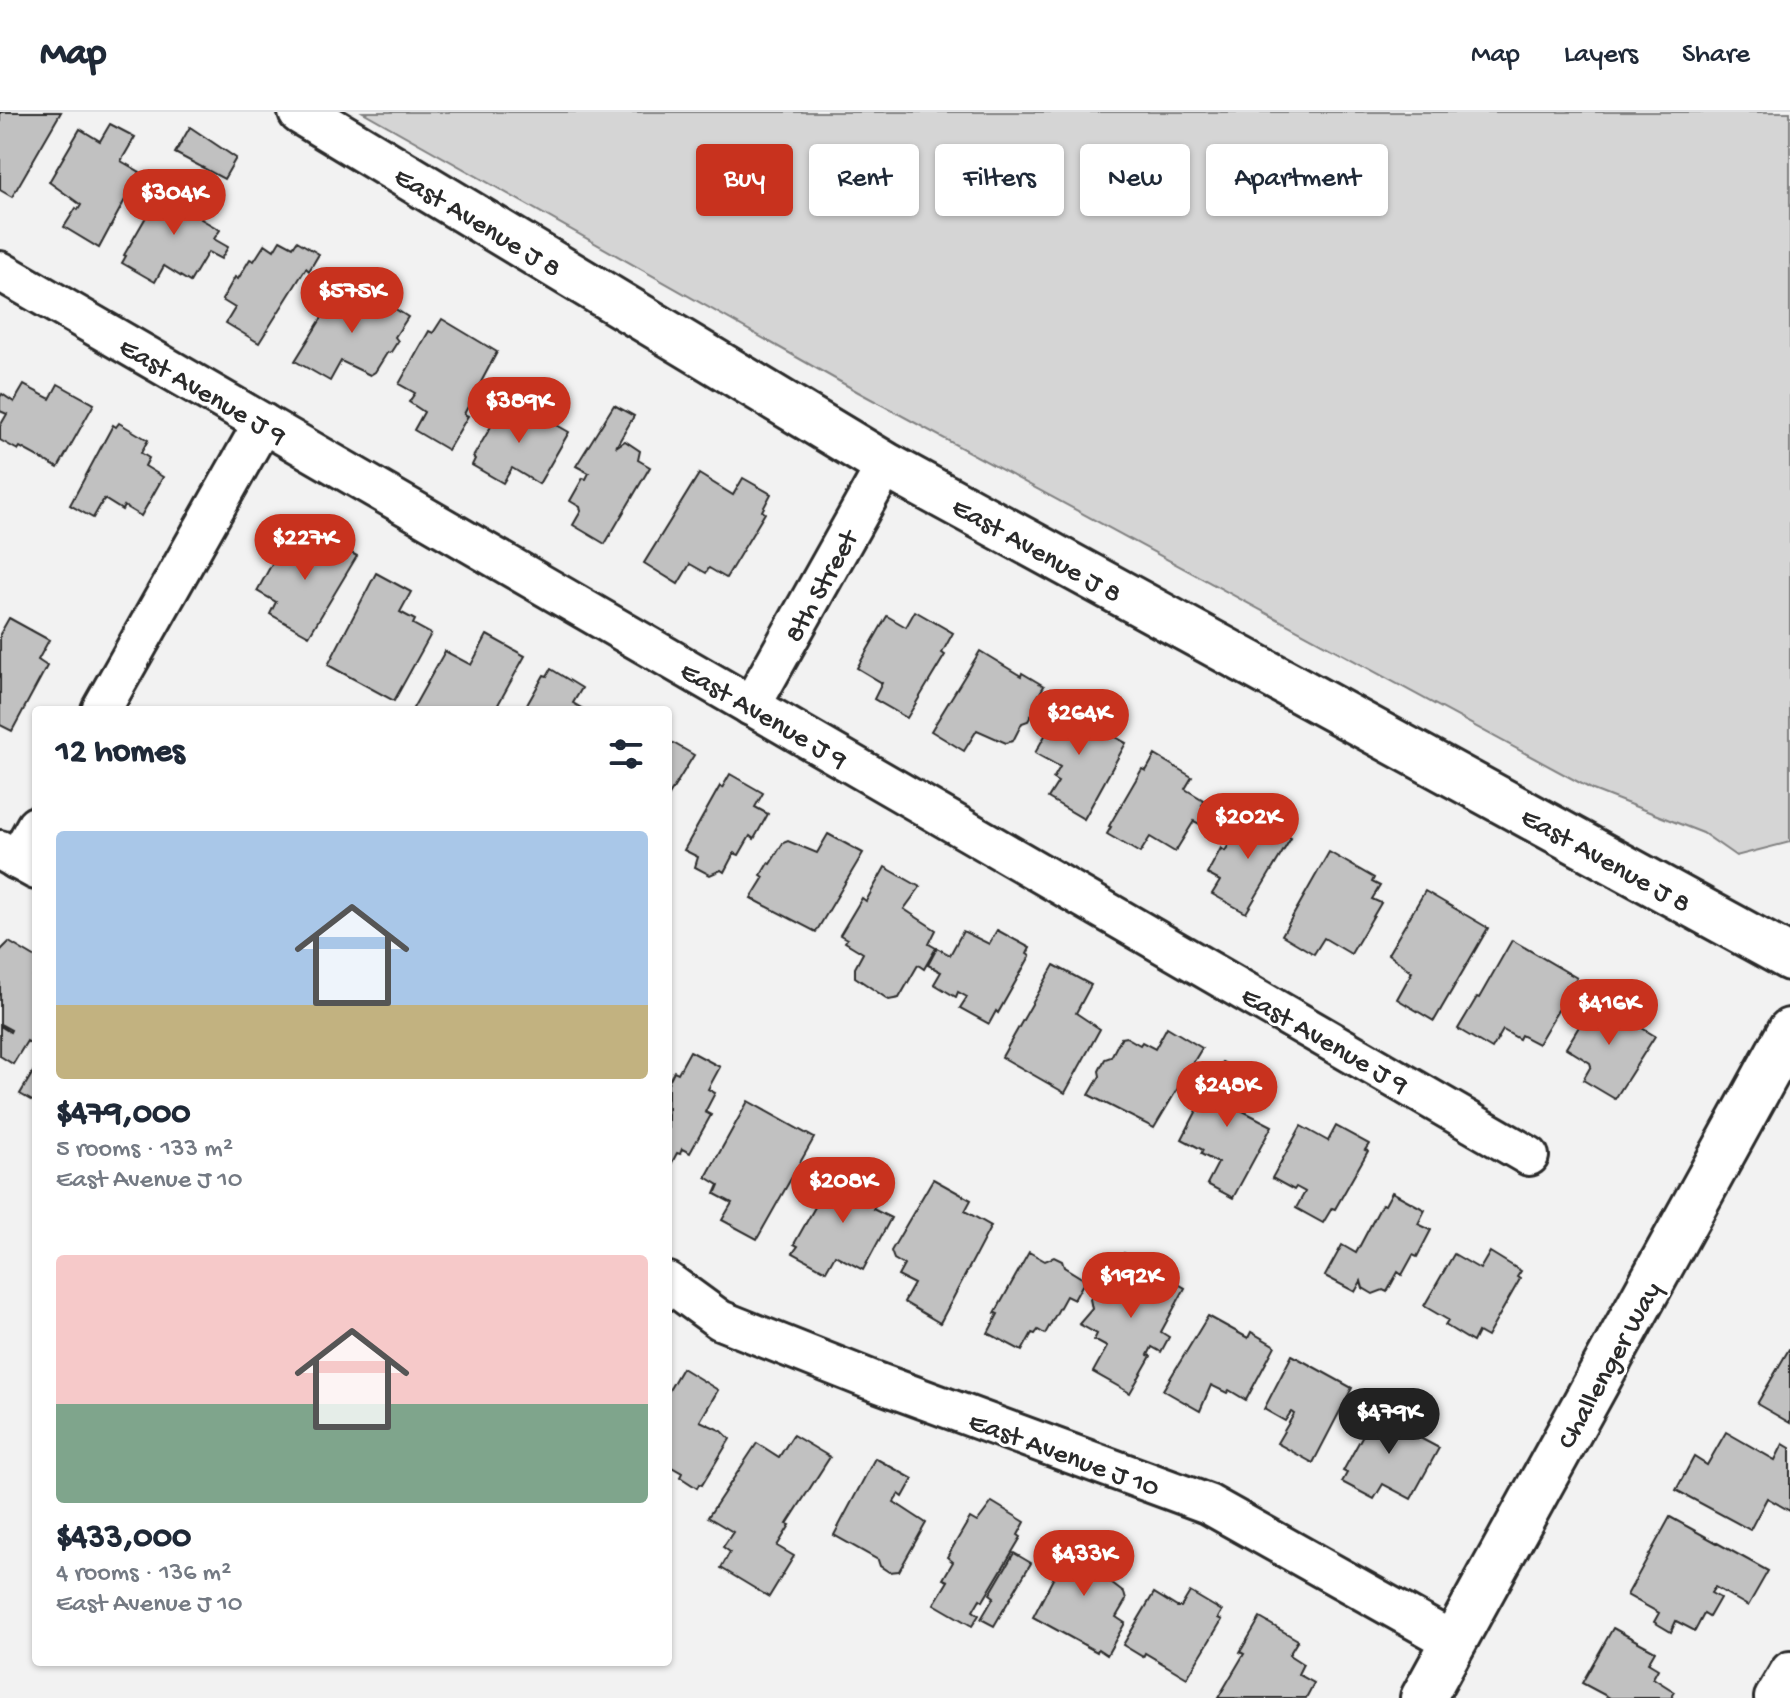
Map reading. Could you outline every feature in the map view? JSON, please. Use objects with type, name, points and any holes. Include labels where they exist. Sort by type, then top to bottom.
[{"type":"street","name":"East Avenue J 8","points":[[301,112],[886,465],[1790,958]]},
{"type":"street","name":"East Avenue J 9","points":[[0,271],[1529,1156]]},
{"type":"street","points":[[103,706],[263,423]]},
{"type":"street","name":"8th Street","points":[[751,706],[886,465]]},
{"type":"street","points":[[18,860],[32,834]]},
{"type":"street","name":"Challenger Way","points":[[1423,1698],[1790,1031]]},
{"type":"street","name":"East Avenue J 10","points":[[672,1285],[720,1320],[871,1380],[1208,1504],[1454,1642]]},
{"type":"street","points":[[1774,1698],[1790,1671]]},
{"type":"shaded area","points":[[363,112],[1790,112],[1790,842],[1736,856],[1703,833],[1593,790],[860,393]]},
{"type":"building","points":[[0,112],[61,112],[12,197],[0,190]]},
{"type":"building","points":[[110,124],[135,137],[121,161],[140,172],[99,248],[64,227],[81,205],[49,182],[80,129],[100,141]]},
{"type":"building","points":[[190,127],[236,158],[224,179],[175,153]]},
{"type":"building","points":[[171,181],[210,204],[201,219],[220,230],[214,239],[228,247],[221,259],[208,252],[190,282],[164,266],[155,282],[122,263],[157,198],[159,200]]},
{"type":"building","points":[[280,240],[293,247],[297,241],[319,254],[309,271],[306,268],[259,343],[226,323],[235,308],[222,300],[250,259],[254,261],[265,244],[274,250]]},
{"type":"building","points":[[344,282],[408,317],[395,337],[398,341],[375,372],[370,375],[341,361],[330,381],[295,361]]},
{"type":"building","points":[[442,319],[497,352],[464,414],[468,416],[448,450],[414,430],[424,412],[409,402],[415,393],[399,384],[429,331],[433,333]]},
{"type":"building","points":[[58,384],[94,404],[58,468],[0,440],[0,426],[7,414],[0,411],[0,397],[2,394],[14,402],[24,385],[50,399]]},
{"type":"building","points":[[506,401],[569,432],[539,484],[512,468],[503,483],[472,465],[473,457]]},
{"type":"building","points":[[614,405],[634,416],[616,447],[625,441],[640,451],[638,460],[650,467],[605,544],[573,525],[581,511],[570,501],[589,473],[576,466]]},
{"type":"building","points":[[119,423],[148,440],[141,453],[149,458],[145,466],[163,477],[141,516],[124,506],[122,510],[104,499],[93,518],[70,505],[113,425],[116,427]]},
{"type":"building","points":[[699,474],[733,495],[743,478],[771,494],[762,511],[765,513],[726,578],[709,568],[706,573],[690,564],[678,584],[644,563]]},
{"type":"building","points":[[320,536],[357,556],[309,636],[270,614],[276,602],[257,591],[286,538],[311,552]]},
{"type":"building","points":[[376,573],[411,592],[400,612],[431,634],[394,701],[328,665]]},
{"type":"building","points":[[915,611],[953,633],[942,653],[945,655],[907,718],[874,699],[882,683],[857,668],[887,616],[906,627]]},
{"type":"building","points":[[9,618],[49,640],[38,660],[47,666],[12,731],[0,725],[0,634]]},
{"type":"building","points":[[487,635],[525,656],[497,706],[414,706],[445,651],[471,665]]},
{"type":"building","points":[[980,651],[1044,686],[1034,703],[1035,709],[1028,721],[1022,723],[1013,741],[1006,743],[977,730],[964,751],[931,731]]},
{"type":"building","points":[[551,669],[582,688],[573,703],[578,706],[526,706],[544,675],[547,676]]},
{"type":"building","points":[[1066,699],[1108,728],[1106,732],[1126,743],[1084,819],[1048,798],[1058,782],[1053,779],[1060,767],[1035,753]]},
{"type":"building","points":[[672,742],[694,755],[672,791]]},
{"type":"building","points":[[1155,755],[1192,777],[1185,789],[1205,801],[1202,805],[1217,814],[1209,829],[1194,821],[1175,852],[1150,837],[1140,853],[1107,834],[1142,769],[1146,771]]},
{"type":"building","points":[[730,774],[763,793],[755,807],[768,814],[754,839],[750,836],[739,855],[734,853],[724,872],[721,870],[710,875],[695,867],[698,857],[684,850]]},
{"type":"building","points":[[1262,811],[1281,821],[1277,830],[1291,838],[1246,913],[1212,894],[1220,881],[1207,874],[1221,848],[1225,851],[1237,831],[1241,833],[1251,815],[1258,818]]},
{"type":"building","points":[[828,834],[863,853],[816,932],[751,898],[764,877],[761,875],[783,843],[788,841],[817,853]]},
{"type":"building","points":[[1329,852],[1374,878],[1372,882],[1380,886],[1372,899],[1381,903],[1351,954],[1324,938],[1314,954],[1282,935]]},
{"type":"building","points":[[885,867],[920,887],[904,909],[936,930],[929,944],[936,948],[924,969],[918,965],[899,998],[889,1000],[855,977],[855,968],[863,953],[845,942],[847,939],[840,935],[862,898],[866,901]]},
{"type":"building","points":[[1425,891],[1488,928],[1434,1021],[1397,999],[1412,972],[1388,954]]},
{"type":"building","points":[[997,930],[1030,948],[1027,954],[1030,956],[989,1024],[960,1008],[967,997],[958,992],[956,997],[934,984],[941,972],[928,965],[937,948],[950,955],[963,931],[989,944]]},
{"type":"building","points":[[1512,940],[1577,978],[1538,1044],[1521,1035],[1519,1039],[1503,1030],[1492,1049],[1458,1029]]},
{"type":"building","points":[[9,942],[32,956],[32,1038],[29,1043],[27,1041],[13,1064],[0,1056],[0,1026],[11,1030],[0,1024],[0,951]]},
{"type":"building","points":[[1054,965],[1091,985],[1076,1013],[1100,1029],[1065,1093],[1002,1057]]},
{"type":"building","points":[[1597,997],[1655,1036],[1615,1099],[1583,1080],[1590,1063],[1566,1048]]},
{"type":"building","points":[[1167,1027],[1202,1048],[1154,1128],[1089,1095],[1105,1059],[1111,1057],[1121,1038],[1126,1037],[1140,1045],[1142,1042],[1155,1049]]},
{"type":"building","points":[[690,1051],[720,1067],[708,1089],[715,1093],[705,1112],[711,1115],[690,1153],[682,1149],[672,1162],[672,1075],[674,1071],[678,1073]]},
{"type":"building","points":[[1222,1062],[1257,1081],[1239,1109],[1272,1126],[1233,1198],[1207,1184],[1218,1163],[1201,1154],[1203,1150],[1182,1139]]},
{"type":"building","points":[[32,1074],[32,1101],[20,1094]]},
{"type":"building","points":[[748,1101],[814,1138],[757,1239],[722,1220],[732,1203],[715,1194],[719,1185],[706,1177]]},
{"type":"building","points":[[1301,1126],[1328,1141],[1336,1126],[1369,1144],[1335,1209],[1332,1208],[1323,1223],[1296,1208],[1305,1192],[1296,1187],[1294,1190],[1272,1178]]},
{"type":"building","points":[[838,1171],[881,1194],[873,1209],[891,1218],[863,1270],[835,1255],[826,1271],[793,1253],[798,1246],[794,1244]]},
{"type":"building","points":[[933,1179],[971,1200],[965,1211],[991,1226],[940,1323],[904,1302],[914,1284],[898,1276],[904,1265],[894,1259],[891,1251]]},
{"type":"building","points":[[1392,1192],[1425,1210],[1418,1224],[1431,1230],[1417,1257],[1413,1255],[1402,1275],[1398,1272],[1387,1292],[1383,1290],[1373,1294],[1363,1288],[1361,1281],[1355,1292],[1325,1276],[1342,1245],[1356,1253],[1382,1204],[1385,1205]]},
{"type":"building","points":[[1029,1252],[1045,1261],[1054,1257],[1062,1261],[1064,1267],[1085,1280],[1074,1300],[1066,1296],[1045,1334],[1038,1330],[1032,1333],[1022,1351],[988,1333],[998,1314],[995,1313]]},
{"type":"building","points":[[1490,1252],[1521,1271],[1517,1277],[1520,1279],[1487,1337],[1478,1332],[1473,1342],[1445,1325],[1448,1320],[1424,1306],[1454,1254],[1480,1269]]},
{"type":"building","points":[[1124,1253],[1185,1288],[1161,1332],[1169,1337],[1161,1352],[1152,1347],[1148,1355],[1151,1356],[1130,1393],[1093,1372],[1107,1347],[1094,1340],[1097,1334],[1079,1324],[1092,1309],[1090,1299],[1094,1291],[1103,1289]]},
{"type":"building","points":[[1208,1316],[1248,1338],[1251,1332],[1275,1346],[1246,1400],[1229,1390],[1227,1393],[1211,1385],[1200,1411],[1163,1390]]},
{"type":"building","points":[[1790,1349],[1790,1423],[1757,1404]]},
{"type":"building","points":[[1292,1355],[1352,1388],[1313,1463],[1277,1443],[1294,1414],[1291,1412],[1285,1421],[1264,1409]]},
{"type":"building","points":[[682,1368],[718,1390],[700,1421],[722,1431],[730,1439],[702,1485],[699,1484],[697,1488],[672,1467],[672,1385]]},
{"type":"building","points":[[1388,1401],[1413,1415],[1405,1430],[1439,1448],[1411,1499],[1383,1484],[1374,1499],[1342,1482],[1347,1473],[1343,1471],[1375,1413],[1380,1417]]},
{"type":"building","points":[[1726,1432],[1775,1460],[1783,1444],[1790,1448],[1790,1511],[1767,1498],[1750,1530],[1676,1490],[1694,1457],[1707,1465]]},
{"type":"building","points":[[793,1435],[830,1457],[787,1524],[790,1525],[777,1546],[794,1556],[769,1597],[721,1568],[730,1552],[723,1547],[733,1532],[708,1517],[757,1443],[779,1457]]},
{"type":"building","points":[[875,1458],[913,1479],[903,1497],[899,1494],[894,1502],[926,1523],[899,1571],[889,1572],[880,1566],[878,1560],[834,1535]]},
{"type":"building","points":[[992,1502],[1025,1522],[1018,1535],[1021,1537],[983,1601],[980,1599],[973,1611],[979,1615],[972,1626],[934,1604],[948,1581],[943,1579],[953,1562],[947,1557],[970,1518],[977,1522]]},
{"type":"building","points":[[1670,1517],[1768,1571],[1748,1606],[1715,1587],[1711,1593],[1720,1598],[1709,1617],[1704,1614],[1695,1631],[1676,1621],[1671,1632],[1654,1622],[1659,1613],[1627,1595]]},
{"type":"building","points":[[1077,1533],[1115,1554],[1103,1577],[1124,1593],[1126,1600],[1116,1617],[1125,1623],[1107,1655],[1033,1617]]},
{"type":"building","points":[[1014,1553],[1031,1563],[994,1626],[981,1619],[994,1597],[990,1594]]},
{"type":"building","points":[[1190,1592],[1222,1611],[1218,1618],[1222,1620],[1187,1678],[1145,1653],[1143,1657],[1123,1645],[1154,1593],[1181,1607]]},
{"type":"building","points":[[1260,1618],[1298,1640],[1289,1655],[1303,1664],[1298,1674],[1314,1683],[1306,1698],[1218,1698],[1244,1654],[1240,1652]]},
{"type":"building","points":[[1613,1628],[1655,1651],[1648,1663],[1658,1669],[1653,1678],[1675,1692],[1671,1698],[1610,1698],[1582,1683]]}]
